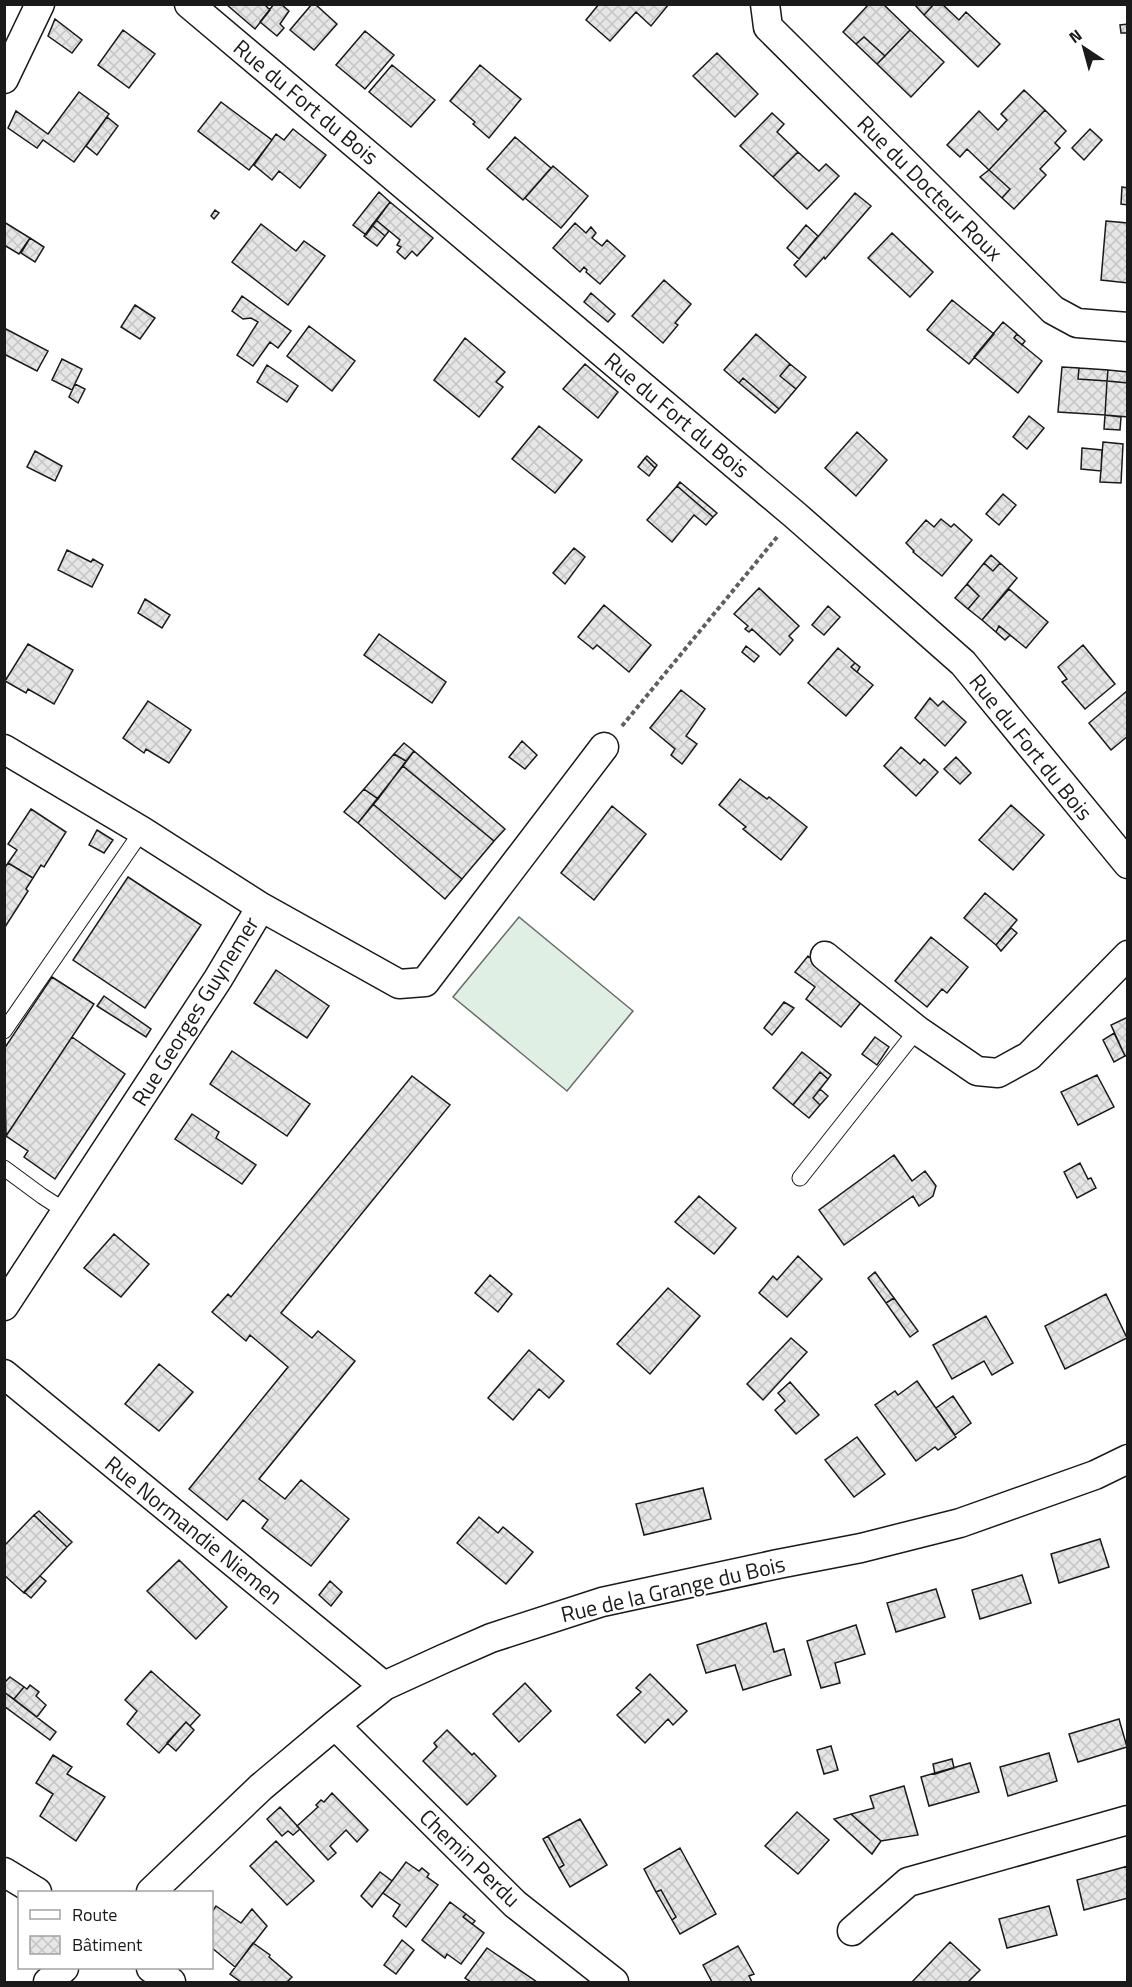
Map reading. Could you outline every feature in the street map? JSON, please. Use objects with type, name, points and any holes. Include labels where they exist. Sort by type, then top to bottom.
[{"type":"street","points":[[4,79],[40,4]]},
{"type":"street","name":"Rue du Fort du Bois","points":[[189,4],[795,515],[963,663],[1127,863]]},
{"type":"street","name":"Rue du Docteur Roux","points":[[765,4],[768,27],[1053,310],[1077,323],[1128,327]]},
{"type":"street","points":[[261,907],[399,984],[425,982],[604,747]]},
{"type":"street","name":"Rue Georges Guynemer","points":[[4,1306],[68,1212],[218,979],[261,907],[141,831],[9,760]]},
{"type":"street","points":[[825,956],[917,1030],[977,1071],[998,1073],[1029,1056],[1128,954]]},
{"type":"street","name":"Rue Normandie Niemen","points":[[4,1374],[384,1686]]},
{"type":"street","name":"Rue de la Grange du Bois","points":[[153,1891],[261,1786],[384,1686],[491,1638],[602,1602],[861,1548],[960,1523],[1095,1475],[1128,1459]]},
{"type":"street","name":"Chemin Perdu","points":[[335,1725],[515,1904],[614,1983]]},
{"type":"street","points":[[852,1931],[908,1882],[1128,1820]]},
{"type":"street","points":[[4,1872],[35,1891]]},
{"type":"street","points":[[48,1983],[63,1969]]},
{"type":"street","points":[[152,1969],[171,1983]]},
{"type":"lane","points":[[4,1031],[141,831]]},
{"type":"lane","points":[[800,1178],[917,1030]]},
{"type":"lane","points":[[4,1168],[68,1212]]},
{"type":"path","points":[[604,747],[795,515]]},
{"type":"green space","points":[[519,917],[633,1011],[567,1091],[453,997]]},
{"type":"building","points":[[226,4],[264,4],[270,10],[255,29]]},
{"type":"building","points":[[274,4],[281,4],[289,11],[280,24],[284,28],[277,36],[260,22]]},
{"type":"building","points":[[312,4],[315,4],[337,24],[314,50],[290,30]]},
{"type":"building","points":[[599,4],[669,4],[651,26],[636,12],[610,41],[586,20]]},
{"type":"building","points":[[869,4],[883,4],[910,30],[885,56],[864,37],[856,44],[843,32]]},
{"type":"building","points":[[914,4],[934,4],[924,15]]},
{"type":"building","points":[[934,4],[942,4],[959,20],[966,12],[1000,44],[978,67],[924,15]]},
{"type":"building","points":[[55,19],[82,40],[72,53],[48,36]]},
{"type":"building","points":[[1128,24],[1128,33],[1121,33],[1120,25]]},
{"type":"building","points":[[123,30],[155,54],[129,88],[98,65]]},
{"type":"building","points":[[910,30],[944,62],[911,97],[877,64]]},
{"type":"building","points":[[365,31],[394,55],[365,89],[336,65]]},
{"type":"building","points":[[864,37],[885,56],[877,64],[856,44]]},
{"type":"building","points":[[717,53],[758,94],[735,117],[693,76]]},
{"type":"building","points":[[392,65],[435,100],[411,127],[369,92]]},
{"type":"building","points":[[480,65],[521,99],[489,138],[473,124],[475,122],[450,101]]},
{"type":"building","points":[[1024,90],[1045,110],[989,170],[967,149],[960,157],[947,145],[979,111],[998,130],[1007,120],[1001,114]]},
{"type":"building","points":[[79,92],[109,114],[74,162],[43,140],[37,148],[8,128],[16,111],[48,134]]},
{"type":"building","points":[[221,102],[272,140],[249,170],[198,131]]},
{"type":"building","points":[[1045,110],[1066,131],[1055,143],[1060,148],[1040,169],[1046,175],[1014,209],[1002,198],[1010,189],[989,170]]},
{"type":"building","points":[[772,113],[784,124],[777,132],[798,152],[773,177],[740,146]]},
{"type":"building","points":[[107,117],[118,126],[97,155],[86,146]]},
{"type":"building","points":[[293,129],[326,155],[300,188],[279,171],[272,180],[254,165],[276,134],[284,140]]},
{"type":"building","points":[[1090,129],[1102,140],[1084,160],[1072,148]]},
{"type":"building","points":[[515,137],[551,168],[523,200],[487,169]]},
{"type":"building","points":[[798,152],[819,171],[826,164],[839,176],[807,209],[773,177]]},
{"type":"building","points":[[553,166],[588,196],[561,228],[525,198]]},
{"type":"building","points":[[989,170],[1010,189],[1002,198],[980,177]]},
{"type":"building","points":[[1122,187],[1128,188],[1128,205],[1121,204]]},
{"type":"building","points":[[379,192],[390,202],[366,235],[353,225]]},
{"type":"building","points":[[855,193],[871,206],[825,259],[824,257],[806,277],[794,265]]},
{"type":"building","points":[[390,202],[433,238],[417,256],[412,251],[405,259],[397,252],[401,247],[397,245],[400,240],[376,220]]},
{"type":"building","points":[[215,210],[219,213],[214,219],[211,216]]},
{"type":"building","points":[[376,220],[389,231],[385,236],[372,225]]},
{"type":"building","points":[[1106,221],[1128,223],[1128,283],[1101,280]]},
{"type":"building","points":[[4,222],[30,238],[19,254],[4,245]]},
{"type":"building","points":[[575,223],[586,233],[591,227],[596,233],[592,238],[602,246],[607,240],[625,256],[600,284],[586,272],[584,267],[580,272],[553,248]]},
{"type":"building","points":[[261,224],[296,251],[304,241],[325,256],[288,305],[232,262]]},
{"type":"building","points":[[372,225],[385,236],[377,246],[364,236]]},
{"type":"building","points":[[806,225],[818,236],[799,259],[787,248]]},
{"type":"building","points":[[892,233],[933,272],[910,297],[868,258]]},
{"type":"building","points":[[30,238],[44,247],[35,262],[21,253]]},
{"type":"building","points":[[664,280],[691,304],[675,323],[678,325],[663,343],[632,316]]},
{"type":"building","points":[[591,293],[615,314],[608,322],[584,302]]},
{"type":"building","points":[[242,296],[291,331],[278,348],[270,342],[253,366],[237,355],[258,322],[251,318],[243,319],[232,311]]},
{"type":"building","points":[[952,300],[994,334],[969,364],[927,330]]},
{"type":"building","points":[[135,305],[155,318],[140,339],[121,327]]},
{"type":"building","points":[[1003,322],[1017,334],[1014,338],[1042,361],[1018,393],[974,357]]},
{"type":"building","points":[[309,326],[355,361],[332,391],[287,356]]},
{"type":"building","points":[[4,328],[48,351],[37,371],[4,354]]},
{"type":"building","points":[[756,334],[790,364],[780,376],[796,389],[779,409],[743,378],[739,383],[724,370]]},
{"type":"building","points":[[1017,334],[1025,341],[1022,345],[1014,338]]},
{"type":"building","points":[[465,338],[505,372],[496,382],[503,387],[479,417],[434,380]]},
{"type":"building","points":[[62,359],[82,369],[72,390],[52,380]]},
{"type":"building","points":[[585,364],[618,392],[598,418],[563,389]]},
{"type":"building","points":[[790,364],[806,377],[796,389],[780,376]]},
{"type":"building","points":[[267,365],[298,386],[287,402],[257,382]]},
{"type":"building","points":[[1062,367],[1079,368],[1078,379],[1107,381],[1105,415],[1058,412]]},
{"type":"building","points":[[1079,368],[1108,370],[1107,381],[1078,379]]},
{"type":"building","points":[[1108,370],[1128,372],[1128,383],[1107,381]]},
{"type":"building","points":[[743,378],[779,409],[775,413],[739,383]]},
{"type":"building","points":[[1107,381],[1128,383],[1128,417],[1105,415]]},
{"type":"building","points":[[75,384],[85,389],[78,403],[69,397]]},
{"type":"building","points":[[1105,415],[1121,417],[1120,430],[1104,429]]},
{"type":"building","points":[[1029,416],[1044,428],[1027,449],[1013,437]]},
{"type":"building","points":[[539,426],[582,460],[555,493],[512,459]]},
{"type":"building","points":[[857,432],[887,460],[856,496],[825,468]]},
{"type":"building","points":[[1103,442],[1123,444],[1121,483],[1100,482]]},
{"type":"building","points":[[1082,448],[1102,450],[1101,471],[1081,469]]},
{"type":"building","points":[[35,451],[62,466],[55,481],[27,467]]},
{"type":"building","points":[[647,456],[657,465],[655,468],[645,458]]},
{"type":"building","points":[[645,458],[655,468],[649,476],[638,467]]},
{"type":"building","points":[[680,482],[717,513],[713,517],[677,486]]},
{"type":"building","points":[[677,486],[713,517],[706,525],[694,515],[672,542],[647,520]]},
{"type":"building","points":[[1003,494],[1016,505],[999,525],[986,514]]},
{"type":"building","points":[[941,519],[951,527],[954,524],[972,540],[942,576],[913,552],[906,543],[926,520],[934,527]]},
{"type":"building","points":[[574,548],[585,557],[565,584],[553,573]]},
{"type":"building","points":[[67,550],[91,562],[93,559],[103,565],[92,587],[58,570]]},
{"type":"building","points":[[991,555],[1000,563],[993,571],[984,563]]},
{"type":"building","points":[[984,563],[993,571],[1000,563],[1017,578],[982,620],[968,609],[979,596],[967,584]]},
{"type":"building","points":[[967,584],[979,596],[968,609],[955,598]]},
{"type":"building","points":[[759,588],[799,626],[789,636],[793,640],[780,655],[752,629],[749,632],[745,629],[748,626],[734,614]]},
{"type":"building","points":[[1009,589],[1048,622],[1026,648],[999,626],[996,632],[982,620]]},
{"type":"building","points":[[145,599],[170,615],[162,628],[138,613]]},
{"type":"building","points":[[604,605],[651,645],[629,672],[597,645],[593,649],[578,637]]},
{"type":"building","points":[[828,606],[840,617],[824,635],[812,625]]},
{"type":"building","points":[[999,626],[1010,635],[1005,640],[996,632]]},
{"type":"building","points":[[379,634],[446,682],[432,703],[364,655]]},
{"type":"building","points":[[28,644],[73,670],[54,704],[28,689],[26,693],[5,681]]},
{"type":"building","points":[[1083,645],[1115,684],[1085,709],[1062,682],[1067,679],[1058,667]]},
{"type":"building","points":[[746,646],[759,656],[754,662],[742,652]]},
{"type":"building","points":[[838,648],[855,663],[851,667],[873,685],[846,716],[808,683]]},
{"type":"building","points":[[855,663],[860,667],[857,672],[851,667]]},
{"type":"building","points":[[681,690],[705,709],[686,736],[697,744],[682,764],[671,755],[675,749],[650,728]]},
{"type":"building","points":[[1128,690],[1128,736],[1111,750],[1089,723]]},
{"type":"building","points":[[930,698],[938,706],[943,701],[966,722],[945,746],[915,718]]},
{"type":"building","points":[[148,701],[191,730],[169,763],[146,749],[144,753],[123,738]]},
{"type":"building","points":[[522,741],[537,755],[525,769],[509,757]]},
{"type":"building","points":[[404,743],[414,751],[406,761],[394,754]]},
{"type":"building","points":[[901,747],[920,764],[924,759],[938,772],[916,796],[884,766]]},
{"type":"building","points":[[414,751],[505,829],[494,841],[403,766]]},
{"type":"building","points":[[394,754],[406,761],[378,799],[364,789]]},
{"type":"building","points":[[956,757],[971,773],[960,784],[944,769]]},
{"type":"building","points":[[403,766],[494,841],[462,879],[373,804]]},
{"type":"building","points":[[740,779],[767,799],[769,797],[807,827],[781,860],[743,829],[746,827],[719,805]]},
{"type":"building","points":[[364,789],[378,799],[358,823],[344,812]]},
{"type":"building","points":[[373,804],[462,879],[445,899],[358,823]]},
{"type":"building","points":[[1011,805],[1044,835],[1013,870],[979,840]]},
{"type":"building","points":[[612,806],[646,834],[594,900],[561,873]]},
{"type":"building","points":[[31,809],[66,832],[44,867],[41,865],[33,878],[8,863],[17,850],[8,844]]},
{"type":"building","points":[[97,830],[113,840],[104,853],[89,845]]},
{"type":"building","points":[[8,863],[33,878],[26,889],[28,891],[5,927],[4,869]]},
{"type":"building","points":[[128,877],[201,925],[145,1008],[73,960]]},
{"type":"building","points":[[985,893],[1017,920],[996,945],[964,918]]},
{"type":"building","points":[[1011,928],[1017,933],[1001,951],[996,945]]},
{"type":"building","points":[[931,937],[968,967],[947,993],[942,989],[927,1007],[895,981]]},
{"type":"building","points":[[808,956],[863,1000],[841,1027],[806,999],[815,987],[795,972]]},
{"type":"building","points":[[276,970],[329,1006],[307,1038],[254,1003]]},
{"type":"building","points":[[52,977],[94,1004],[6,1136],[4,1049]]},
{"type":"building","points":[[104,996],[151,1029],[146,1037],[97,1006]]},
{"type":"building","points":[[784,1002],[794,1008],[772,1035],[764,1028]]},
{"type":"building","points":[[1128,1017],[1128,1055],[1125,1056],[1111,1025]]},
{"type":"building","points":[[1114,1033],[1125,1056],[1114,1062],[1103,1040]]},
{"type":"building","points":[[72,1037],[125,1074],[55,1179],[24,1157],[28,1151],[6,1136]]},
{"type":"building","points":[[875,1037],[889,1047],[877,1065],[862,1054]]},
{"type":"building","points":[[232,1051],[310,1104],[287,1136],[210,1084]]},
{"type":"building","points":[[802,1052],[831,1075],[828,1079],[820,1072],[793,1105],[773,1088]]},
{"type":"building","points":[[820,1072],[828,1079],[813,1098],[820,1105],[809,1118],[793,1105]]},
{"type":"building","points":[[1097,1075],[1114,1107],[1078,1125],[1061,1092]]},
{"type":"building","points":[[412,1076],[450,1105],[281,1313],[312,1338],[318,1331],[355,1361],[259,1479],[285,1499],[301,1480],[349,1519],[311,1566],[262,1528],[268,1520],[243,1500],[227,1520],[189,1489],[288,1367],[250,1335],[246,1341],[212,1312],[228,1294],[231,1297]]},
{"type":"building","points":[[820,1089],[828,1096],[820,1105],[813,1098]]},
{"type":"building","points":[[192,1114],[219,1132],[216,1138],[256,1165],[242,1184],[175,1139]]},
{"type":"building","points":[[894,1155],[912,1181],[925,1171],[936,1186],[933,1196],[919,1206],[913,1196],[844,1245],[819,1210]]},
{"type":"building","points":[[1080,1163],[1088,1179],[1091,1178],[1096,1188],[1077,1198],[1064,1172]]},
{"type":"building","points":[[699,1196],[736,1228],[714,1254],[675,1222]]},
{"type":"building","points":[[114,1234],[149,1264],[121,1297],[84,1268]]},
{"type":"building","points":[[798,1256],[822,1279],[787,1317],[759,1293],[773,1276],[777,1280]]},
{"type":"building","points":[[875,1272],[894,1298],[886,1303],[868,1278]]},
{"type":"building","points":[[490,1275],[512,1294],[498,1312],[475,1293]]},
{"type":"building","points":[[668,1288],[700,1316],[650,1374],[617,1344]]},
{"type":"building","points":[[1106,1294],[1127,1338],[1065,1369],[1045,1326]]},
{"type":"building","points":[[894,1298],[918,1331],[910,1337],[886,1303]]},
{"type":"building","points":[[986,1316],[1013,1363],[992,1375],[984,1361],[952,1379],[933,1345]]},
{"type":"building","points":[[791,1338],[807,1352],[763,1400],[747,1384]]},
{"type":"building","points":[[529,1350],[564,1381],[549,1398],[539,1389],[513,1420],[488,1398]]},
{"type":"building","points":[[159,1364],[193,1392],[159,1431],[125,1404]]},
{"type":"building","points":[[917,1381],[956,1437],[938,1450],[935,1447],[916,1461],[875,1405],[895,1391],[898,1395]]},
{"type":"building","points":[[790,1382],[819,1415],[796,1434],[775,1410],[785,1401],[778,1393]]},
{"type":"building","points":[[953,1396],[971,1423],[955,1435],[936,1408]]},
{"type":"building","points":[[857,1437],[885,1474],[854,1497],[825,1460]]},
{"type":"building","points":[[703,1488],[711,1519],[644,1535],[636,1504]]},
{"type":"building","points":[[39,1511],[72,1542],[67,1547],[34,1515]]},
{"type":"building","points":[[34,1515],[67,1547],[24,1593],[4,1575],[4,1546]]},
{"type":"building","points":[[479,1517],[498,1533],[503,1527],[533,1552],[506,1584],[457,1543]]},
{"type":"building","points":[[1100,1539],[1109,1567],[1059,1583],[1051,1554]]},
{"type":"building","points":[[179,1560],[227,1607],[196,1639],[147,1591]]},
{"type":"building","points":[[1022,1575],[1031,1603],[980,1619],[972,1590]]},
{"type":"building","points":[[40,1576],[46,1581],[31,1598],[24,1592]]},
{"type":"building","points":[[330,1581],[342,1592],[331,1606],[319,1595]]},
{"type":"building","points":[[936,1589],[945,1617],[896,1632],[887,1603]]},
{"type":"building","points":[[766,1623],[774,1652],[784,1649],[791,1675],[743,1690],[735,1665],[706,1673],[697,1645]]},
{"type":"building","points":[[856,1625],[865,1654],[835,1663],[840,1683],[821,1688],[807,1641]]},
{"type":"building","points":[[151,1671],[200,1715],[190,1726],[186,1722],[159,1753],[127,1724],[137,1711],[125,1700]]},
{"type":"building","points":[[650,1674],[687,1711],[673,1725],[668,1719],[645,1743],[617,1715],[641,1692],[636,1688]]},
{"type":"building","points":[[10,1677],[24,1687],[14,1699],[4,1692],[4,1683]]},
{"type":"building","points":[[525,1683],[551,1711],[519,1742],[493,1714]]},
{"type":"building","points":[[30,1685],[39,1692],[36,1696],[46,1705],[37,1717],[14,1699],[24,1687],[27,1689]]},
{"type":"building","points":[[4,1692],[56,1732],[50,1740],[4,1706]]},
{"type":"building","points":[[1119,1719],[1127,1747],[1078,1762],[1069,1734]]},
{"type":"building","points":[[186,1722],[194,1730],[176,1751],[167,1743]]},
{"type":"building","points":[[447,1730],[496,1776],[467,1805],[423,1761],[437,1747],[434,1743]]},
{"type":"building","points":[[831,1746],[838,1770],[824,1774],[817,1750]]},
{"type":"building","points":[[1049,1753],[1057,1781],[1008,1796],[1000,1767]]},
{"type":"building","points":[[53,1755],[72,1767],[67,1774],[105,1797],[76,1841],[40,1816],[53,1794],[36,1783]]},
{"type":"building","points":[[952,1759],[954,1768],[935,1774],[933,1764]]},
{"type":"building","points":[[970,1763],[979,1792],[929,1806],[921,1777]]},
{"type":"building","points":[[904,1786],[918,1835],[881,1841],[851,1814],[874,1808],[870,1796]]},
{"type":"building","points":[[332,1793],[368,1830],[357,1842],[346,1830],[330,1846],[336,1853],[328,1860],[297,1826],[318,1807],[316,1805],[321,1800],[324,1802]]},
{"type":"building","points":[[280,1807],[300,1829],[293,1835],[288,1831],[282,1836],[267,1819]]},
{"type":"building","points":[[797,1812],[829,1840],[798,1874],[765,1846]]},
{"type":"building","points":[[851,1814],[881,1841],[872,1854],[834,1819]]},
{"type":"building","points":[[580,1819],[607,1865],[570,1887],[559,1868],[564,1865],[548,1836]]},
{"type":"building","points":[[548,1836],[564,1865],[559,1868],[543,1839]]},
{"type":"building","points":[[276,1841],[314,1881],[287,1905],[250,1866]]},
{"type":"building","points":[[680,1848],[716,1914],[680,1934],[672,1920],[676,1917],[661,1890],[656,1892],[644,1869]]},
{"type":"building","points":[[406,1862],[419,1871],[422,1868],[429,1874],[427,1877],[438,1885],[406,1927],[393,1916],[400,1905],[383,1893]]},
{"type":"building","points":[[1128,1866],[1128,1898],[1084,1910],[1077,1880]]},
{"type":"building","points":[[380,1872],[392,1881],[372,1907],[361,1896]]},
{"type":"building","points":[[661,1890],[676,1917],[672,1920],[656,1892]]},
{"type":"building","points":[[450,1902],[466,1914],[463,1917],[484,1933],[461,1964],[447,1954],[445,1958],[422,1940]]},
{"type":"building","points":[[216,1906],[241,1923],[252,1909],[267,1926],[235,1967],[213,1949],[213,1910]]},
{"type":"building","points":[[1049,1906],[1057,1935],[1007,1948],[999,1919]]},
{"type":"building","points":[[466,1914],[475,1921],[472,1924],[463,1917]]},
{"type":"building","points":[[402,1940],[414,1950],[396,1974],[384,1965]]},
{"type":"building","points":[[950,1942],[980,1970],[968,1982],[912,1982]]},
{"type":"building","points":[[253,1943],[270,1955],[269,1957],[292,1977],[287,1982],[241,1982],[230,1974]]},
{"type":"building","points":[[738,1946],[754,1974],[749,1976],[752,1982],[712,1982],[703,1965]]},
{"type":"building","points":[[487,1948],[537,1982],[471,1982],[465,1978]]}]
